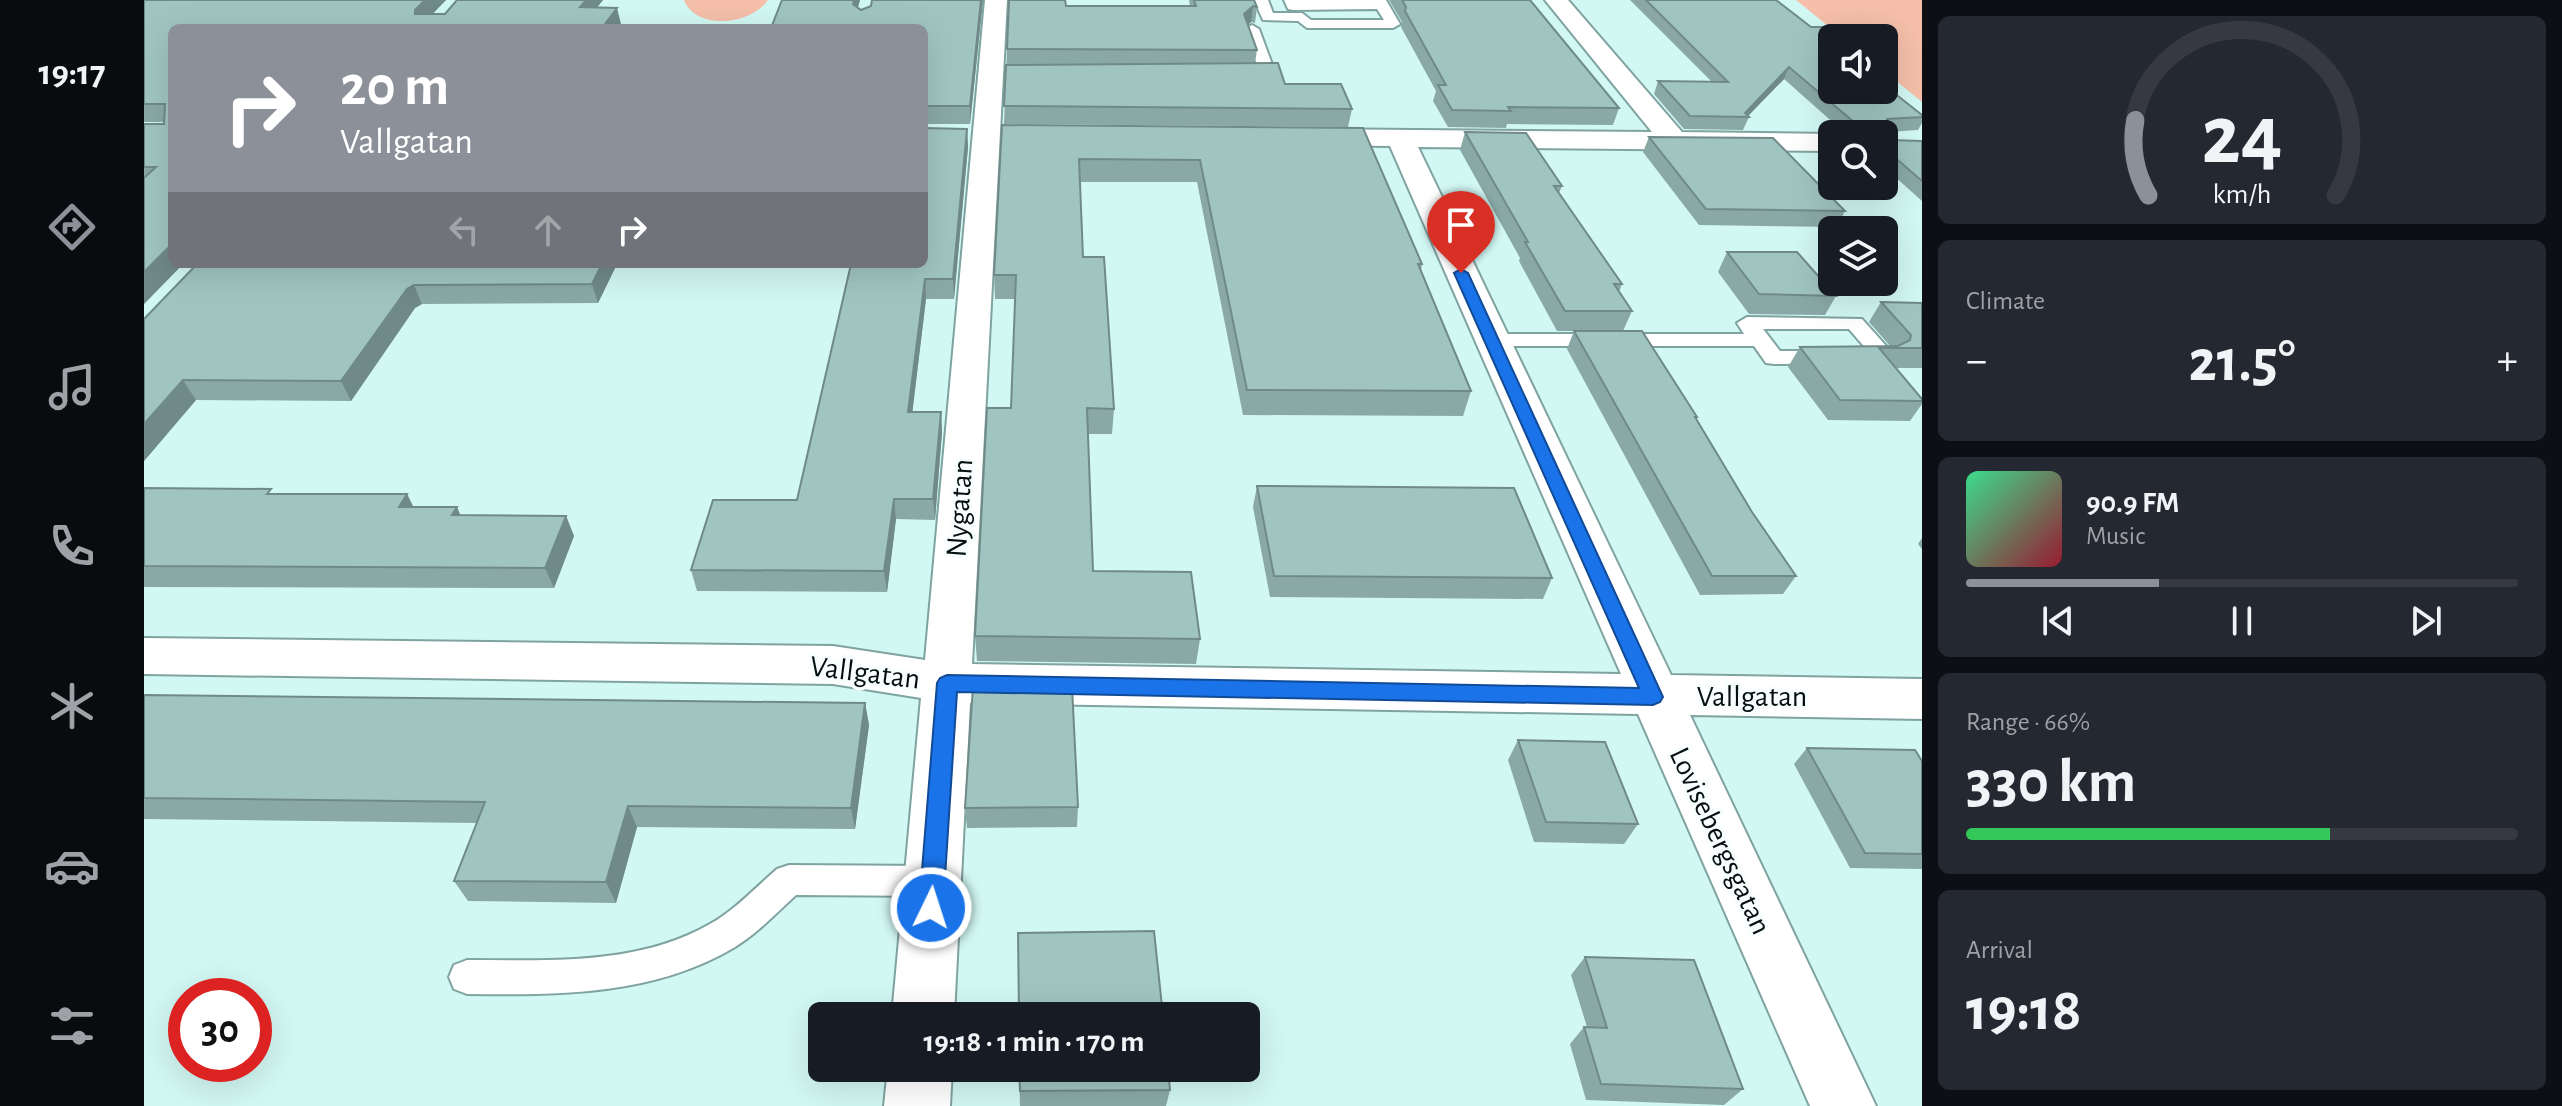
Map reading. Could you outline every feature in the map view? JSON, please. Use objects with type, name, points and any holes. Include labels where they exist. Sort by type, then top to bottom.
[{"type":"street","name":"Nygatan","points":[[924,1002],[987,135],[998,74],[996,0]]},
{"type":"street","points":[[1556,0],[1675,141]]},
{"type":"street","points":[[1273,137],[1818,142]]},
{"type":"street","name":"Lovisebergsgatan","points":[[1400,138],[1653,697],[1843,1106]]},
{"type":"street","name":"Vallgatan","points":[[144,656],[833,665],[947,683],[1653,697],[1922,699]]},
{"type":"street","points":[[917,1106],[919,1082]]},
{"type":"lane","points":[[1261,0],[1268,17],[1302,17],[1307,24],[1393,24],[1380,3],[1293,6],[1291,0]]},
{"type":"lane","points":[[1230,76],[1268,75],[1252,29]]},
{"type":"lane","points":[[1747,323],[1855,323],[1885,357],[1774,358],[1760,340],[1747,323]]},
{"type":"lane","points":[[1491,340],[1760,340]]},
{"type":"lane","points":[[467,977],[588,977],[674,958],[723,935],[789,880],[933,881]]},
{"type":"shaded area","points":[[684,0],[768,0],[750,15],[725,21],[700,17]]},
{"type":"shaded area","points":[[1796,0],[1922,0],[1922,102],[1898,82],[1898,24],[1826,24]]},
{"type":"building","points":[[144,0],[425,0],[415,14],[445,14],[457,0],[586,0],[580,7],[617,8],[605,24],[168,24],[168,248],[144,272],[144,178],[156,167],[144,167],[144,124],[164,124],[165,104],[144,104]]},
{"type":"building","points":[[782,0],[854,0],[853,4],[861,10],[871,6],[872,0],[981,0],[970,106],[928,106],[928,24],[773,24]]},
{"type":"building","points":[[1009,0],[1065,0],[1066,6],[1196,6],[1194,0],[1254,0],[1257,7],[1253,6],[1244,14],[1257,50],[1007,49]]},
{"type":"building","points":[[1402,0],[1530,0],[1619,108],[1452,110],[1438,85],[1446,85]]},
{"type":"building","points":[[1646,0],[1776,0],[1811,27],[1818,27],[1818,92],[1789,67],[1745,113],[1749,117],[1690,116],[1658,81],[1728,82]]},
{"type":"building","points":[[1278,63],[1285,84],[1341,84],[1352,109],[1004,106],[1006,65]]},
{"type":"building","points":[[1898,96],[1922,115],[1887,120],[1851,120],[1833,104],[1898,104]]},
{"type":"building","points":[[1002,125],[1363,128],[1422,264],[1418,264],[1471,391],[1247,390],[1200,160],[1079,159],[1083,257],[1104,257],[1114,409],[1087,408],[1093,571],[1191,572],[1200,639],[975,636],[987,408],[1011,408],[1016,275],[994,275]]},
{"type":"building","points":[[928,128],[967,129],[953,279],[925,279],[908,412],[941,412],[933,499],[894,499],[884,571],[691,570],[713,500],[797,500],[850,268],[928,268]]},
{"type":"building","points":[[1465,132],[1526,133],[1562,186],[1554,186],[1622,284],[1614,284],[1632,311],[1565,311]]},
{"type":"building","points":[[1649,137],[1773,138],[1818,184],[1818,200],[1834,200],[1845,211],[1706,209]]},
{"type":"building","points":[[1898,140],[1922,141],[1922,181],[1898,160]]},
{"type":"building","points":[[1727,252],[1797,252],[1818,276],[1818,296],[1759,294]]},
{"type":"building","points":[[193,268],[600,268],[592,284],[414,285],[407,289],[341,381],[183,380],[144,424],[144,319]]},
{"type":"building","points":[[1881,302],[1922,303],[1922,348],[1879,348],[1922,401],[1840,400],[1800,347],[1898,346],[1910,340],[1911,335]]},
{"type":"building","points":[[1574,331],[1642,331],[1752,512],[1796,576],[1712,576]]},
{"type":"building","points":[[1257,486],[1514,488],[1552,578],[1274,576]]},
{"type":"building","points":[[144,488],[271,489],[267,494],[407,494],[399,507],[457,507],[452,515],[566,516],[545,568],[144,566]]},
{"type":"building","points":[[973,686],[1072,687],[1078,807],[965,808]]},
{"type":"building","points":[[144,695],[865,703],[851,808],[628,806],[606,882],[454,881],[485,802],[144,798]]},
{"type":"building","points":[[1518,740],[1605,742],[1638,824],[1546,822]]},
{"type":"building","points":[[1807,748],[1915,750],[1922,761],[1922,854],[1865,853]]},
{"type":"building","points":[[1154,931],[1162,1002],[1019,1002],[1018,933]]},
{"type":"building","points":[[1585,957],[1694,960],[1743,1089],[1601,1084],[1584,1027],[1607,1028]]},
{"type":"building","points":[[1020,1082],[1169,1082],[1170,1090],[1020,1091]]},
{"type":"route","points":[[931,908],[947,683],[1653,697],[1461,273]]}]
